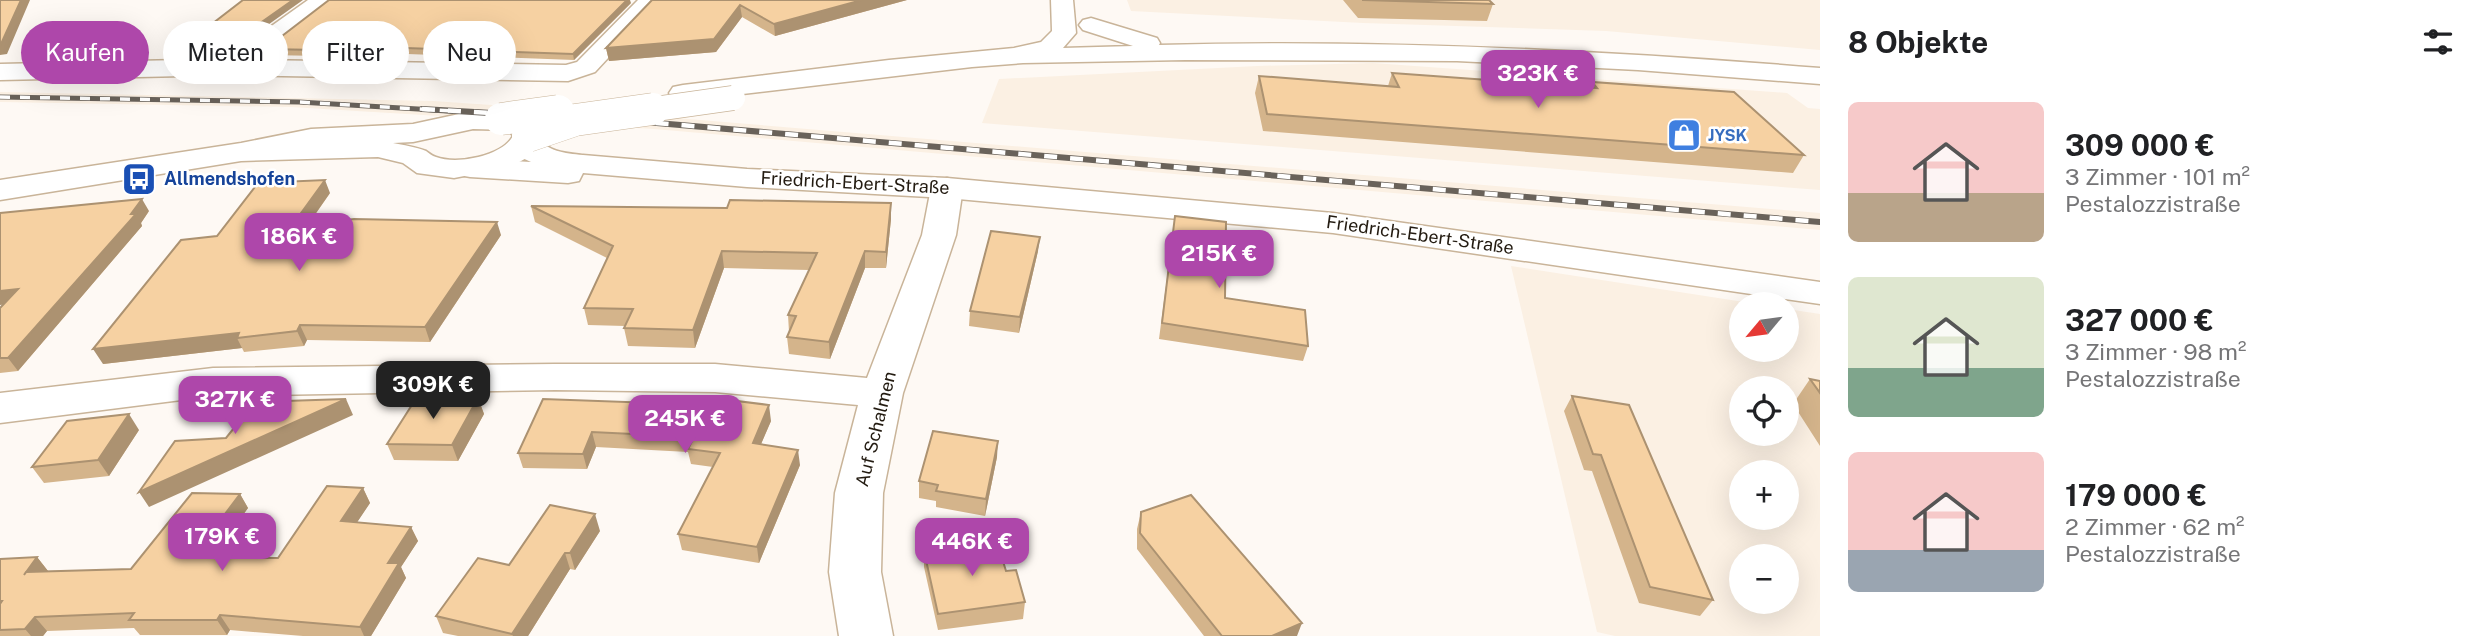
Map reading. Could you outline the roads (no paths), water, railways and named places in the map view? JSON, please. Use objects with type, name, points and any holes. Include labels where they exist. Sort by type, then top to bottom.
[{"type":"main road","points":[[288,25],[323,0]]},
{"type":"main road","points":[[288,67],[568,73],[586,67],[651,0]]},
{"type":"main road","points":[[1017,56],[1050,47],[1064,33],[1062,0]]},
{"type":"main road","points":[[1068,0],[1091,25],[1097,41],[1090,56]]},
{"type":"main road","points":[[1091,25],[1136,41],[1195,50]]},
{"type":"main road","points":[[501,119],[828,74],[1017,56],[1090,56],[1195,50],[1372,50],[1577,58],[1820,76]]},
{"type":"main road","points":[[527,139],[575,120],[733,98],[1090,56]]},
{"type":"main road","points":[[0,72],[163,68]]},
{"type":"main road","name":"Friedrich-Ebert-Straße","points":[[0,190],[241,152],[311,138],[413,133],[473,120],[501,119],[521,125],[529,150],[550,160],[747,178],[947,188],[1333,223],[1820,293]]},
{"type":"main road","points":[[414,157],[416,144],[439,129]]},
{"type":"main road","name":"Friedrich-Ebert-Straße","points":[[470,168],[499,161],[521,149],[527,139]]},
{"type":"main road","name":"Friedrich-Ebert-Straße","points":[[241,152],[378,148],[414,157],[428,166],[440,169],[470,168],[528,174],[616,176],[682,172]]},
{"type":"main road","name":"Auf Schalmen","points":[[866,636],[855,572],[859,493],[882,393],[939,235],[947,188]]},
{"type":"main road","points":[[0,408],[213,382],[555,377],[715,378],[882,393]]},
{"type":"railway","points":[[0,97],[299,102],[452,111]]},
{"type":"railway","points":[[422,109],[645,122],[1820,222]]},
{"type":"place","name":"JYSK","points":[[1684,135]]},
{"type":"place","name":"Allmendshofen","points":[[139,179]]}]
